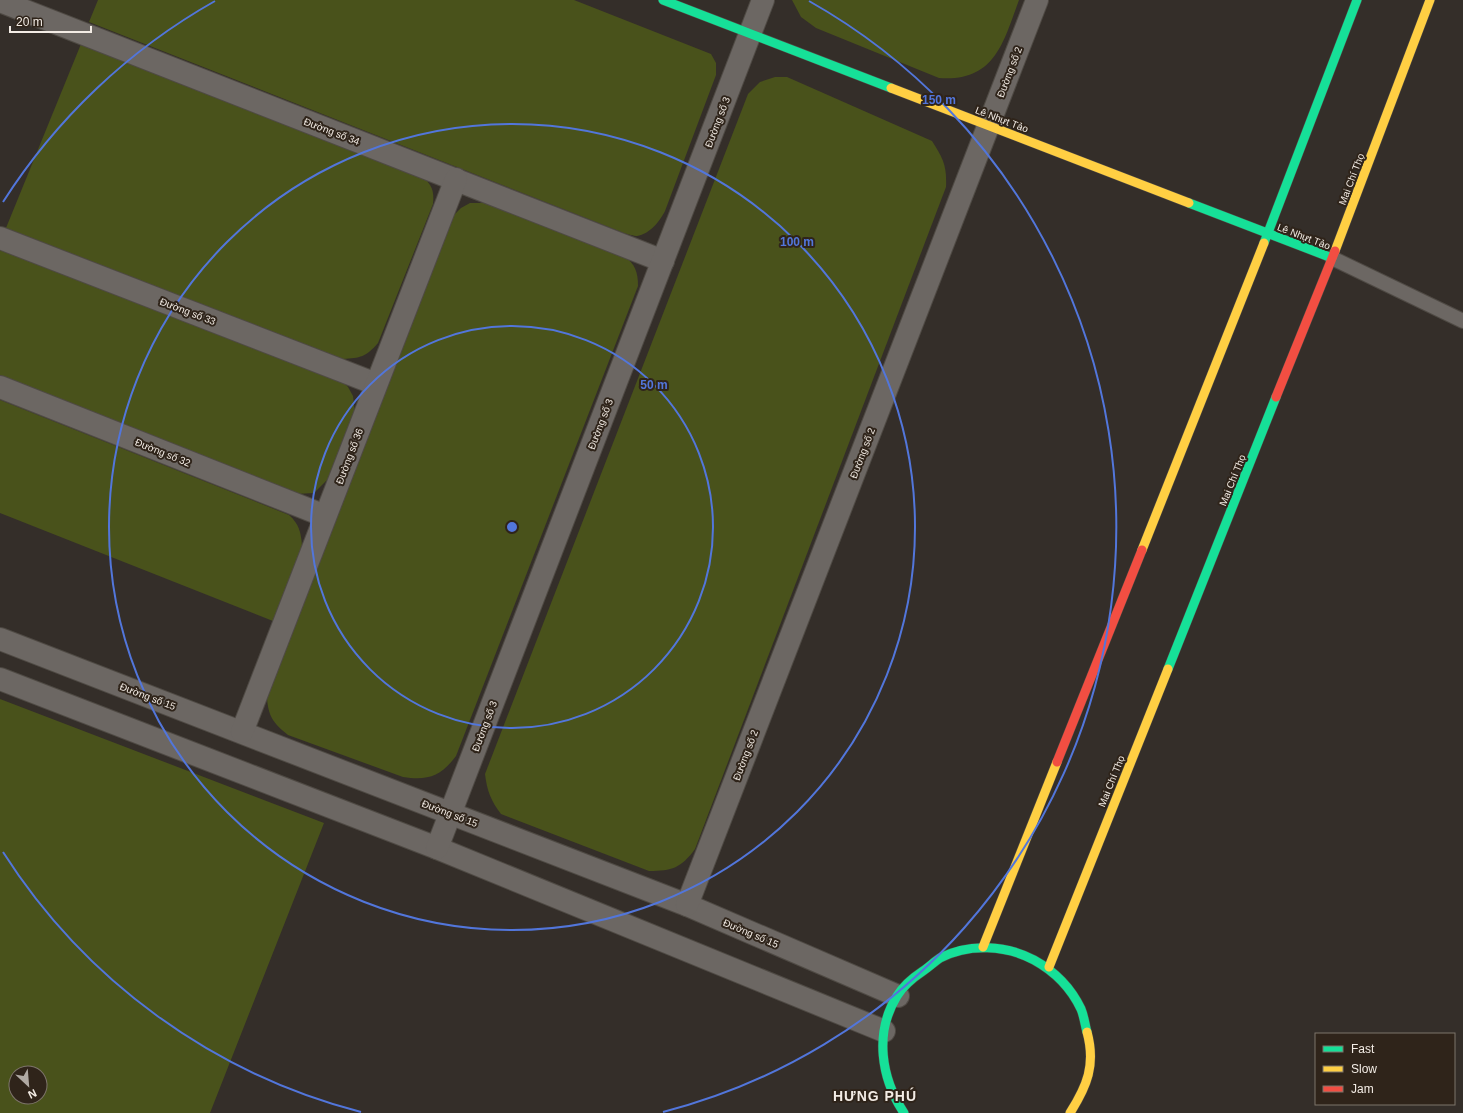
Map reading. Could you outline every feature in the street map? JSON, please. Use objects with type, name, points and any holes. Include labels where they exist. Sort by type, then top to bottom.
[{"type":"street","name":"Lê Nhựt Tảo","points":[[663,0],[1332,258]]},
{"type":"street","name":"Đường số 3","points":[[437,848],[764,0]]},
{"type":"street","name":"Đường số 2","points":[[687,905],[1036,0]]},
{"type":"street","points":[[983,947],[1268,234],[1357,0]]},
{"type":"street","name":"Mai Chí Thọ","points":[[1049,967],[1332,258],[1430,0]]},
{"type":"street","name":"Đường số 34","points":[[0,1],[663,261]]},
{"type":"street","name":"Đường số 36","points":[[242,732],[456,179]]},
{"type":"street","name":"Đường số 33","points":[[0,238],[376,384]]},
{"type":"street","name":"Đường số 32","points":[[0,387],[326,516]]},
{"type":"street","name":"Đường số 15","points":[[0,639],[687,905],[898,996]]},
{"type":"street","points":[[0,679],[437,848],[884,1031]]},
{"type":"street","points":[[904,1113],[892,1097],[883,1063],[884,1031],[898,996],[925,967],[953,953],[983,947],[1017,951],[1049,967],[1073,991],[1087,1022],[1091,1057],[1084,1090],[1070,1113]]},
{"type":"lane","points":[[1332,258],[1463,320]]},
{"type":"green space","points":[[98,0],[574,0],[711,54],[716,63],[716,75],[665,211],[650,230],[642,235],[636,236],[624,233],[89,22]]},
{"type":"green space","points":[[792,0],[1019,0],[1008,31],[1001,45],[994,57],[985,66],[973,74],[958,78],[939,78],[816,28],[801,17]]},
{"type":"green space","points":[[81,44],[425,179],[432,190],[433,204],[378,343],[374,348],[362,356],[343,359],[6,228]]},
{"type":"green space","points":[[775,77],[787,77],[932,141],[944,162],[946,187],[695,849],[685,860],[675,867],[664,870],[649,871],[501,814],[490,796],[485,774],[748,94],[760,82]]},
{"type":"green space","points":[[470,203],[485,203],[624,256],[631,262],[635,269],[638,286],[456,756],[445,768],[433,776],[412,778],[403,777],[288,735],[272,719],[267,697],[450,219],[461,208]]},
{"type":"green space","points":[[0,248],[342,381],[348,387],[353,396],[355,414],[328,479],[314,493],[296,494],[0,379]]},
{"type":"green space","points":[[0,400],[289,515],[299,529],[302,546],[273,621],[0,513]]},
{"type":"green space","points":[[0,699],[324,823],[210,1113],[0,1113]]},
{"type":"traffic: fast","points":[[663,0],[891,88]]},
{"type":"traffic: fast","points":[[1264,243],[1357,0]]},
{"type":"traffic: fast","points":[[1189,203],[1332,258]]},
{"type":"traffic: fast","points":[[1168,669],[1276,397]]},
{"type":"traffic: fast","points":[[904,1113],[890,1085],[886,1070],[883,1055],[885,1025],[890,1010],[902,989],[912,979],[940,958],[951,953],[975,948],[1000,949],[1023,955],[1041,964],[1067,987],[1077,1001],[1083,1015],[1087,1032]]},
{"type":"traffic: slow","points":[[1335,251],[1430,0]]},
{"type":"traffic: slow","points":[[891,88],[1189,203]]},
{"type":"traffic: slow","points":[[1142,550],[1264,243]]},
{"type":"traffic: slow","points":[[1049,967],[1168,669]]},
{"type":"traffic: slow","points":[[983,947],[1057,762]]},
{"type":"traffic: slow","points":[[1070,1113],[1081,1094],[1088,1075],[1091,1055],[1087,1032]]},
{"type":"traffic: jam","points":[[1276,397],[1335,251]]},
{"type":"traffic: jam","points":[[1057,762],[1142,550]]},
{"type":"district","name":"HƯNG PHÚ","points":[[875,1096]]}]
